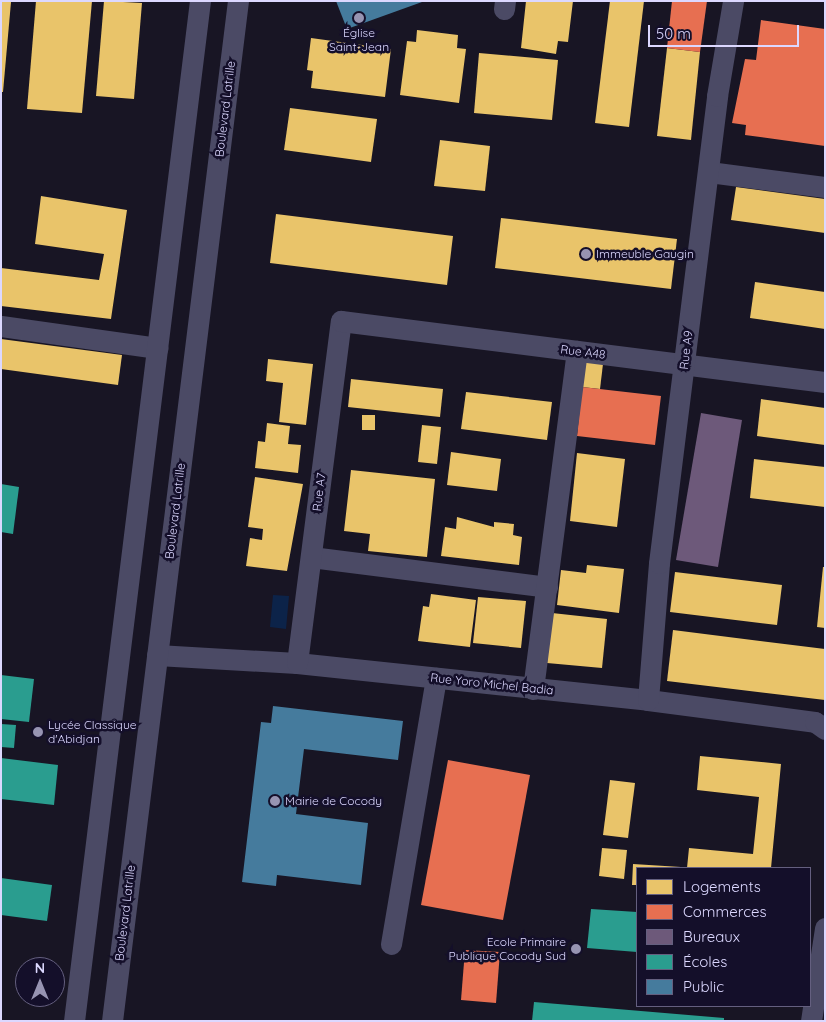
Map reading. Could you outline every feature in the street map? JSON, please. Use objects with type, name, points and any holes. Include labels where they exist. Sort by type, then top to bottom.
[{"type":"street","points":[[74,1021],[200,1]]},
{"type":"street","name":"Boulevard Latrille","points":[[112,1021],[238,1]]},
{"type":"street","name":"Rue A9","points":[[648,700],[659,564],[709,172],[733,1]]},
{"type":"street","points":[[709,172],[825,187]]},
{"type":"street","name":"Rue A48","points":[[341,321],[825,382]]},
{"type":"street","name":"Rue A7","points":[[297,662],[341,321]]},
{"type":"street","points":[[1,326],[157,348]]},
{"type":"street","points":[[533,688],[577,351]]},
{"type":"street","points":[[311,557],[547,587]]},
{"type":"street","name":"Rue Yoro Michel Badia","points":[[157,655],[297,662],[648,700],[815,722],[825,728]]},
{"type":"street","points":[[391,944],[436,678]]},
{"type":"street","points":[[812,1021],[825,928]]},
{"type":"water","points":[[273,595],[289,596],[286,629],[270,627]]},
{"type":"building: Logements","points":[[1,1],[11,2],[3,92],[1,92]]},
{"type":"building: Logements","points":[[36,1],[92,1],[82,113],[27,109]]},
{"type":"building: Logements","points":[[104,1],[142,3],[134,99],[96,96]]},
{"type":"building: Logements","points":[[526,1],[573,1],[568,42],[558,41],[556,54],[521,48]]},
{"type":"building: Logements","points":[[610,1],[644,1],[629,127],[595,123]]},
{"type":"building: Logements","points":[[417,30],[458,35],[457,48],[466,49],[459,103],[400,95],[407,41],[416,42]]},
{"type":"building: Logements","points":[[311,38],[391,49],[385,97],[311,88],[313,71],[307,70]]},
{"type":"building: Logements","points":[[667,48],[700,52],[691,140],[657,136]]},
{"type":"building: Logements","points":[[479,53],[558,60],[552,120],[474,113]]},
{"type":"building: Logements","points":[[290,108],[377,119],[371,162],[284,150]]},
{"type":"building: Logements","points":[[440,140],[490,146],[485,191],[434,186]]},
{"type":"building: Logements","points":[[736,187],[825,199],[825,233],[731,220]]},
{"type":"building: Logements","points":[[41,196],[127,210],[111,319],[1,306],[1,268],[99,280],[104,254],[35,244]]},
{"type":"building: Logements","points":[[276,214],[453,236],[447,285],[270,263]]},
{"type":"building: Logements","name":"Immeuble Gaugin","points":[[501,218],[677,239],[671,289],[495,268]]},
{"type":"building: Logements","points":[[755,282],[825,292],[825,329],[750,318]]},
{"type":"building: Logements","points":[[1,339],[122,355],[118,385],[1,369]]},
{"type":"building: Logements","points":[[268,359],[313,364],[306,425],[279,422],[283,383],[266,381]]},
{"type":"building: Logements","points":[[585,362],[603,364],[600,389],[582,387]]},
{"type":"building: Logements","points":[[351,379],[443,389],[440,417],[348,407]]},
{"type":"building: Logements","points":[[466,392],[552,402],[547,440],[461,429]]},
{"type":"building: Logements","points":[[761,399],[825,408],[825,445],[757,436]]},
{"type":"building: Logements","points":[[362,415],[375,415],[375,430],[362,430]]},
{"type":"building: Logements","points":[[267,423],[290,426],[288,444],[301,445],[298,473],[255,468],[258,441],[265,442]]},
{"type":"building: Logements","points":[[422,425],[441,427],[437,464],[418,462]]},
{"type":"building: Logements","points":[[451,452],[501,459],[497,491],[447,485]]},
{"type":"building: Logements","points":[[577,453],[625,459],[617,527],[570,521]]},
{"type":"building: Logements","points":[[754,459],[825,467],[825,507],[750,498]]},
{"type":"building: Logements","points":[[351,470],[435,479],[427,557],[368,551],[370,534],[344,531]]},
{"type":"building: Logements","points":[[255,477],[303,484],[287,571],[246,566],[250,538],[262,540],[263,529],[248,527]]},
{"type":"building: Logements","points":[[457,517],[494,527],[494,522],[514,524],[513,535],[522,537],[519,565],[441,556],[445,527],[456,529]]},
{"type":"building: Logements","points":[[587,565],[624,569],[619,613],[557,605],[561,570],[586,573]]},
{"type":"building: Logements","points":[[823,567],[825,567],[825,628],[817,627]]},
{"type":"building: Logements","points":[[675,572],[782,585],[777,625],[670,612]]},
{"type":"building: Logements","points":[[431,594],[476,600],[470,647],[418,641],[423,606],[429,607]]},
{"type":"building: Logements","points":[[478,597],[526,601],[521,648],[473,643]]},
{"type":"building: Logements","points":[[552,613],[607,619],[602,668],[547,663]]},
{"type":"building: Logements","points":[[673,630],[825,649],[825,700],[667,681]]},
{"type":"building: Logements","points":[[700,756],[781,764],[771,867],[687,867],[689,848],[753,854],[759,797],[697,790]]},
{"type":"building: Logements","points":[[610,780],[635,783],[628,838],[603,835]]},
{"type":"building: Logements","points":[[602,848],[627,850],[624,879],[599,876]]},
{"type":"building: Logements","points":[[633,864],[681,867],[636,867],[636,885],[632,885]]},
{"type":"building: Commerces","points":[[672,1],[707,1],[700,52],[667,48]]},
{"type":"building: Commerces","points":[[761,20],[825,29],[825,146],[745,135],[746,125],[732,123],[745,59],[756,60]]},
{"type":"building: Commerces","points":[[582,387],[661,396],[655,445],[577,436]]},
{"type":"building: Commerces","points":[[448,760],[530,775],[503,920],[421,905]]},
{"type":"building: Commerces","points":[[465,950],[500,952],[496,1003],[461,1000]]},
{"type":"building: Bureaux","points":[[701,413],[742,420],[718,567],[676,560]]},
{"type":"building: Écoles","points":[[1,484],[19,487],[13,534],[1,532]]},
{"type":"building: Écoles","points":[[1,675],[34,679],[29,722],[1,719]]},
{"type":"building: Écoles","points":[[1,724],[16,725],[14,748],[1,747]]},
{"type":"building: Écoles","points":[[1,758],[58,765],[54,805],[1,799]]},
{"type":"building: Écoles","points":[[1,878],[52,885],[47,921],[1,915]]},
{"type":"building: Écoles","points":[[591,909],[636,912],[636,952],[587,948]]},
{"type":"building: Écoles","points":[[534,1002],[724,1018],[724,1021],[532,1021]]},
{"type":"building: Public","name":"Église Saint-Jean","points":[[336,1],[422,1],[422,2],[347,29]]},
{"type":"building: Public","name":"Mairie de Cocody","points":[[273,706],[403,721],[398,760],[304,749],[296,814],[368,823],[361,885],[277,875],[276,886],[242,882],[261,722],[271,723]]},
{"type":"place","name":"Église Saint-Jean","points":[[359,18]]},
{"type":"place","name":"Immeuble Gaugin","points":[[586,254]]},
{"type":"place","name":"Lycée Classique d'Abidjan","points":[[38,732]]},
{"type":"place","name":"Mairie de Cocody","points":[[275,801]]},
{"type":"place","name":"Ecole Primaire Publique Cocody Sud","points":[[576,949]]}]
